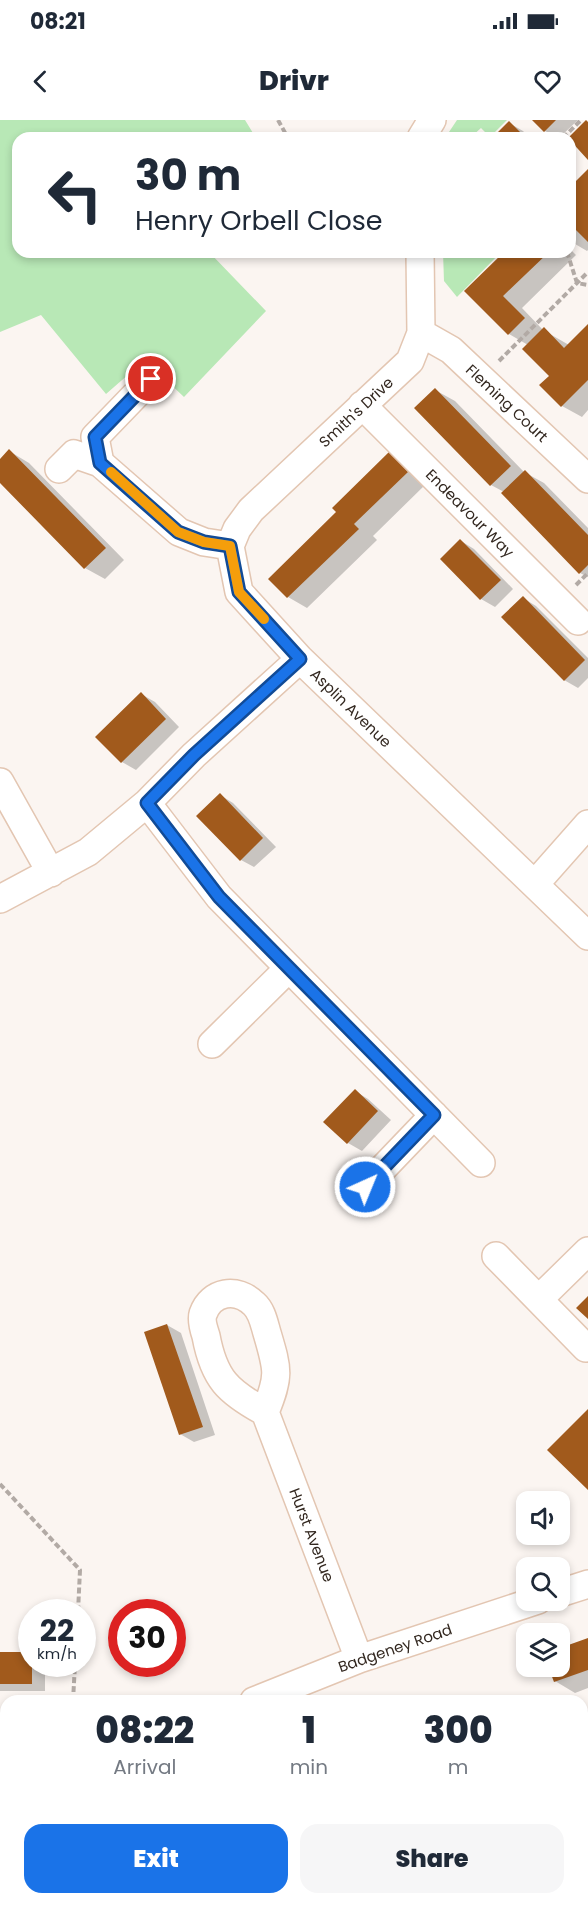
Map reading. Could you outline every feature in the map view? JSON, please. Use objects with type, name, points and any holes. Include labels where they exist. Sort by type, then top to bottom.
[{"type":"street","name":"Smith's Drive","points":[[230,546],[237,529],[251,510],[410,362],[421,333],[420,258]]},
{"type":"street","name":"Fleming Court","points":[[421,333],[451,350],[588,479]]},
{"type":"street","points":[[100,463],[95,437],[151,379]]},
{"type":"street","name":"Endeavour Way","points":[[362,405],[578,621]]},
{"type":"street","points":[[59,469],[74,454],[100,463],[178,532],[204,542],[230,546]]},
{"type":"street","name":"Asplin Avenue","points":[[230,546],[239,592],[300,659],[588,936]]},
{"type":"street","points":[[0,899],[88,852],[147,803],[194,755],[300,659]]},
{"type":"street","points":[[0,782],[51,873]]},
{"type":"street","points":[[147,803],[219,897],[481,1163]]},
{"type":"street","points":[[535,884],[588,824]]},
{"type":"street","points":[[212,1044],[289,968]]},
{"type":"street","points":[[365,1187],[434,1115]]},
{"type":"street","points":[[540,1298],[588,1251]]},
{"type":"street","points":[[496,1256],[540,1298],[586,1348]]},
{"type":"street","name":"Hurst Avenue","points":[[265,1412],[359,1659]]},
{"type":"street","points":[[570,1590],[588,1584]]},
{"type":"street","name":"Badgeney Road","points":[[269,1695],[359,1659],[516,1607]]},
{"type":"path","points":[[569,132],[581,120]]},
{"type":"path","points":[[569,258],[577,283]]},
{"type":"path","points":[[481,378],[588,272]]},
{"type":"path","points":[[577,283],[588,285]]},
{"type":"path","points":[[0,1484],[80,1570],[79,1599]]},
{"type":"path","points":[[73,1695],[74,1677]]},
{"type":"green space","points":[[0,120],[245,120],[252,132],[12,132],[12,258],[215,258],[266,311],[184,397],[145,360],[106,394],[41,315],[0,332]]},
{"type":"green space","points":[[457,120],[507,120],[495,132],[485,132],[481,128],[477,132],[449,132]]},
{"type":"green space","points":[[443,258],[495,258],[457,297],[444,281]]},
{"type":"building","points":[[532,120],[556,120],[544,132]]},
{"type":"building","points":[[586,120],[588,122],[588,160],[576,147],[576,132],[574,132]]},
{"type":"building","points":[[509,121],[520,132],[498,132]]},
{"type":"building","points":[[588,169],[588,242],[576,230],[576,181]]},
{"type":"building","points":[[498,258],[543,258],[503,296],[525,318],[508,335],[464,291]]},
{"type":"building","points":[[588,324],[588,380],[561,407],[539,385],[549,376],[522,349],[544,327],[564,348]]},
{"type":"building","points":[[435,388],[511,466],[490,486],[414,408]]},
{"type":"building","points":[[9,449],[106,548],[84,569],[0,483],[0,459]]},
{"type":"building","points":[[389,452],[408,472],[354,524],[359,529],[287,598],[268,579],[336,512],[332,508]]},
{"type":"building","points":[[525,470],[588,535],[588,565],[579,574],[501,493]]},
{"type":"building","points":[[460,539],[501,580],[480,600],[440,559]]},
{"type":"building","points":[[523,596],[585,660],[564,681],[501,617]]},
{"type":"building","points":[[141,692],[166,719],[121,763],[95,737]]},
{"type":"building","points":[[220,793],[263,838],[240,861],[196,816]]},
{"type":"building","points":[[355,1089],[378,1111],[347,1144],[323,1122]]},
{"type":"building","points":[[588,1296],[588,1319],[576,1308]]},
{"type":"building","points":[[167,1324],[203,1427],[179,1435],[144,1332]]},
{"type":"building","points":[[588,1409],[588,1490],[547,1450]]},
{"type":"building","points":[[588,1638],[588,1670],[570,1676],[570,1644]]},
{"type":"building","points":[[0,1652],[18,1652],[18,1677],[32,1677],[32,1684],[0,1684]]},
{"type":"building","points":[[552,1677],[568,1677],[554,1682]]},
{"type":"slow traffic","points":[[111,472],[178,532],[204,542],[230,546],[239,592],[264,619]]},
{"type":"route","points":[[151,379],[95,437],[100,463],[178,532],[204,542],[230,546],[239,592],[300,659],[194,755],[147,803],[219,897],[434,1115],[365,1187]]}]
